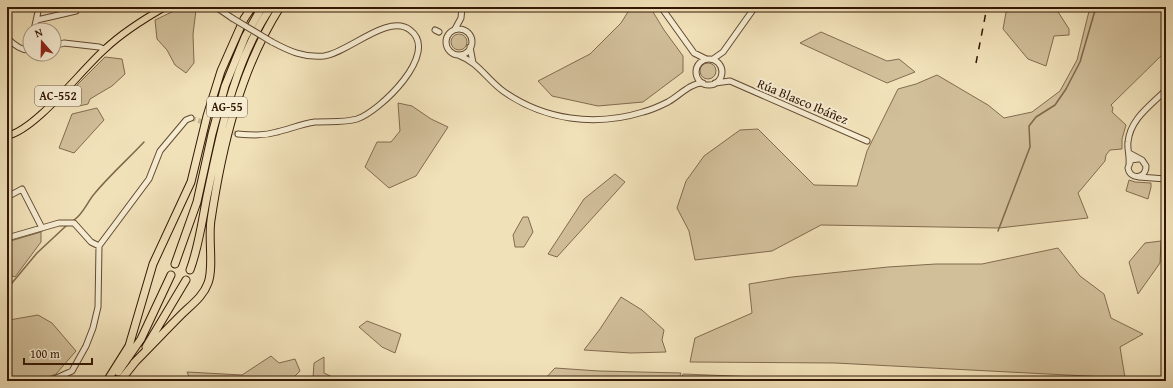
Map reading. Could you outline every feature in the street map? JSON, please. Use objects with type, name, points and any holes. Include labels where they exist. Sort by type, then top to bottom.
[{"type":"highway","points":[[109,381],[129,346],[153,264],[191,182],[207,116],[221,71],[244,19],[252,7]]},
{"type":"highway","name":"AG-55","points":[[175,264],[197,202],[212,134],[225,86],[245,37],[262,7]]},
{"type":"highway","name":"AG-55","points":[[190,270],[200,239],[227,104],[247,53],[271,7]]},
{"type":"highway","points":[[134,363],[194,303],[208,282],[211,220],[234,110],[253,58],[280,7]]},
{"type":"highway","points":[[109,381],[141,339],[171,275]]},
{"type":"highway","points":[[120,381],[134,363],[186,280]]},
{"type":"main road","name":"AC-552","points":[[7,136],[31,124],[104,49],[142,20],[166,7]]},
{"type":"street","points":[[39,7],[37,20],[76,11]]},
{"type":"street","points":[[216,7],[272,42],[291,52],[308,56],[325,56],[344,50],[379,29],[393,26],[409,29],[415,37],[418,50],[412,70],[403,81],[372,110],[358,118],[343,122],[315,122],[293,126],[278,132],[263,135],[238,134]]},
{"type":"street","points":[[462,7],[462,29]]},
{"type":"street","points":[[661,7],[694,53],[697,66],[696,75],[691,86]]},
{"type":"street","points":[[694,53],[706,59],[713,59],[723,52],[755,7]]},
{"type":"street","points":[[461,18],[455,29],[448,35],[446,44],[452,52],[473,63],[490,81],[514,98],[541,111],[575,119],[606,120],[637,114],[668,102],[691,86],[702,83],[709,85],[730,81],[720,66],[713,59]]},
{"type":"street","points":[[455,29],[462,29],[469,34],[473,63]]},
{"type":"street","points":[[7,38],[22,47]]},
{"type":"street","points":[[62,44],[99,47],[104,49]]},
{"type":"street","points":[[458,54],[466,52],[470,47]]},
{"type":"street","points":[[715,83],[721,76],[720,66],[723,52]]},
{"type":"street","points":[[697,66],[706,59]]},
{"type":"street","points":[[696,75],[702,83]]},
{"type":"street","name":"Rúa Blasco Ibáñez","points":[[730,81],[867,141]]},
{"type":"street","points":[[1166,90],[1135,121],[1131,128],[1128,144],[1128,168],[1131,174],[1138,177],[1166,179]]},
{"type":"street","points":[[50,381],[72,371],[86,346],[93,328],[98,307],[99,246],[149,179],[160,151],[186,120],[191,118]]},
{"type":"street","points":[[1129,153],[1145,163],[1146,170],[1153,178]]},
{"type":"street","points":[[1129,164],[1131,160],[1138,159]]},
{"type":"street","points":[[1138,177],[1142,176],[1146,170]]},
{"type":"street","points":[[7,197],[22,189],[42,228]]},
{"type":"street","points":[[7,238],[59,223],[74,223],[91,242],[99,246]]},
{"type":"shaded area","points":[[631,7],[650,7],[664,30],[683,56],[683,72],[643,102],[598,106],[552,96],[538,81],[590,54],[621,23]]},
{"type":"shaded area","points":[[1007,7],[1055,7],[1069,29],[1069,35],[1054,36],[1046,66],[1028,59],[1003,29]]},
{"type":"shaded area","points":[[1090,7],[1166,7],[1166,51],[1111,105],[1113,108],[1112,112],[1126,125],[1122,139],[1122,149],[1110,150],[1106,155],[1105,161],[1078,193],[1088,218],[999,228],[821,225],[772,251],[695,260],[689,231],[677,208],[686,181],[704,156],[740,130],[758,129],[814,185],[857,186],[867,151],[898,89],[916,84],[937,75],[988,105],[1004,118],[1032,112],[1060,91],[1077,60]]},
{"type":"shaded area","points":[[178,9],[196,10],[193,34],[194,63],[186,73],[175,65],[167,50],[157,39],[155,20]]},
{"type":"shaded area","points":[[821,32],[887,61],[899,59],[915,72],[887,83],[800,43]]},
{"type":"shaded area","points":[[459,34],[466,39],[467,42],[462,49],[459,50],[452,45],[451,42],[456,35]]},
{"type":"shaded area","points":[[105,57],[122,59],[125,74],[112,86],[90,99],[88,104],[79,106],[70,102],[78,84]]},
{"type":"shaded area","points":[[705,63],[711,63],[716,68],[714,77],[711,79],[705,79],[700,74],[700,68]]},
{"type":"shaded area","points":[[398,103],[412,106],[431,119],[448,127],[416,176],[389,188],[365,167],[377,142],[391,142],[400,131]]},
{"type":"shaded area","points":[[97,108],[104,120],[74,153],[59,148],[72,114]]},
{"type":"shaded area","points":[[615,174],[625,182],[557,257],[548,254],[584,199]]},
{"type":"shaded area","points":[[1129,180],[1151,183],[1148,199],[1126,191]]},
{"type":"shaded area","points":[[523,217],[528,217],[533,232],[524,247],[515,247],[513,235]]},
{"type":"shaded area","points":[[41,232],[41,242],[15,277],[7,274],[7,242]]},
{"type":"shaded area","points":[[1161,241],[1160,263],[1138,294],[1129,262],[1145,243]]},
{"type":"shaded area","points":[[1058,248],[1080,276],[1104,294],[1111,318],[1143,334],[1120,347],[1125,378],[835,363],[690,362],[695,338],[752,313],[749,284],[792,277],[888,267],[936,264],[982,264]]},
{"type":"shaded area","points":[[621,297],[642,310],[664,330],[662,340],[666,352],[631,353],[584,350]]},
{"type":"shaded area","points":[[38,315],[52,323],[76,351],[56,374],[38,381],[7,381],[7,323],[9,320]]},
{"type":"shaded area","points":[[367,321],[401,334],[395,353],[382,347],[359,327]]},
{"type":"shaded area","points":[[271,356],[279,363],[295,359],[300,371],[290,381],[191,381],[187,372],[242,375]]},
{"type":"shaded area","points":[[324,357],[324,373],[341,381],[310,381],[313,378],[314,363]]},
{"type":"shaded area","points":[[555,368],[599,371],[681,373],[678,381],[543,381]]},
{"type":"shaded area","points":[[683,374],[807,379],[807,381],[681,381]]},
{"type":"waterway","points":[[998,231],[1030,147],[1029,126],[1036,117],[1055,105],[1066,89],[1080,62],[1096,7]]},
{"type":"waterway","points":[[74,220],[92,196],[144,142]]},
{"type":"waterway","points":[[7,289],[37,253],[66,226]]},
{"type":"tunnel","points":[[191,118],[238,134]]},
{"type":"railway","points":[[976,63],[987,7]]}]
